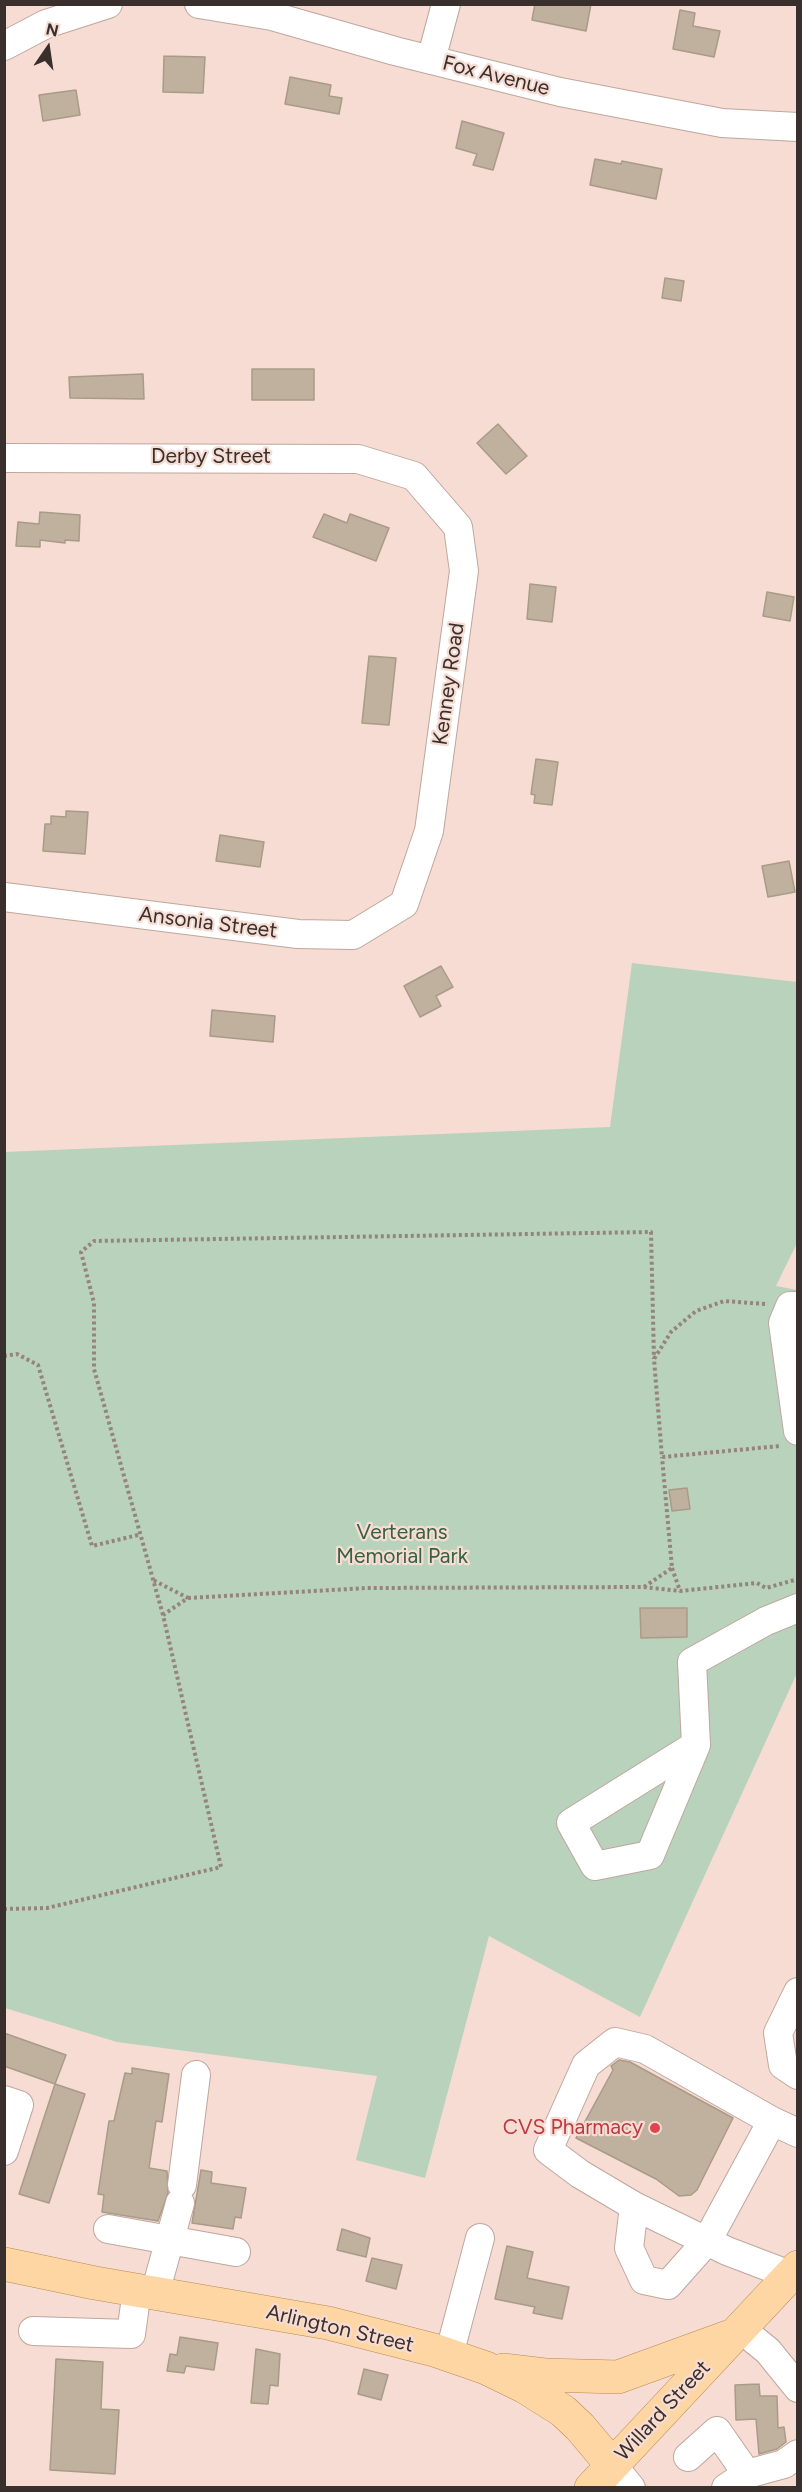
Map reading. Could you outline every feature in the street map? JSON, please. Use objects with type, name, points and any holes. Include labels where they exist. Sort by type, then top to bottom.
[{"type":"main road","name":"Arlington Street","points":[[4,2264],[328,2323],[449,2355],[486,2368],[525,2387],[563,2411],[580,2427],[611,2480]]},
{"type":"main road","name":"Willard Street","points":[[611,2480],[738,2331],[794,2271]]},
{"type":"main road","points":[[486,2368],[545,2375],[618,2377],[738,2331]]},
{"type":"street","points":[[4,46],[46,24],[108,4]]},
{"type":"street","name":"Fox Avenue","points":[[199,4],[272,16],[431,60],[560,92],[722,123],[798,127]]},
{"type":"street","points":[[431,60],[446,4]]},
{"type":"street","name":"Derby Street","points":[[4,458],[358,459],[414,476]]},
{"type":"street","name":"Kenney Road","points":[[404,904],[429,831],[464,571],[458,527],[414,476]]},
{"type":"street","name":"Ansonia Street","points":[[4,897],[298,934],[353,935],[404,904]]},
{"type":"street","points":[[792,1438],[783,1323],[794,1306]]},
{"type":"street","points":[[696,1745],[571,1822],[595,1866],[651,1855],[696,1745],[692,1662],[766,1621],[798,1608]]},
{"type":"street","points":[[798,1992],[778,2033],[783,2065],[798,2074]]},
{"type":"street","points":[[794,2271],[757,2264],[634,2206],[580,2174],[548,2150],[586,2065],[615,2042],[645,2049],[772,2121],[798,2133]]},
{"type":"street","points":[[33,2331],[131,2334],[146,2291],[169,2241],[181,2194],[196,2076]]},
{"type":"street","points":[[4,2100],[19,2105],[4,2151]]},
{"type":"street","points":[[634,2206],[629,2248],[644,2280],[668,2285],[707,2241],[772,2121]]},
{"type":"street","points":[[108,2229],[236,2252]]},
{"type":"street","points":[[449,2355],[480,2238]]},
{"type":"street","points":[[738,2331],[768,2351],[798,2388]]},
{"type":"street","points":[[688,2457],[717,2431],[736,2481],[784,2464],[798,2454]]},
{"type":"path","points":[[4,1909],[47,1908],[220,1867],[163,1615],[138,1534],[94,1369],[94,1303],[81,1252],[94,1241],[651,1232],[654,1359],[672,1568],[680,1591]]},
{"type":"path","points":[[654,1359],[671,1332],[696,1311],[724,1301],[794,1306]]},
{"type":"path","points":[[4,1356],[17,1354],[38,1365],[92,1546],[138,1534]]},
{"type":"path","points":[[662,1457],[792,1438]]},
{"type":"path","points":[[643,1587],[672,1568]]},
{"type":"path","points":[[153,1579],[188,1598]]},
{"type":"path","points":[[163,1615],[188,1598],[367,1588],[643,1587],[680,1591],[756,1582],[766,1587],[798,1579]]},
{"type":"green space","name":"Verterans Memorial Park","points":[[632,963],[797,982],[797,1243],[776,1286],[797,1290],[797,1673],[640,2017],[489,1936],[425,2178],[356,2160],[377,2076],[117,2042],[5,2008],[4,1152],[610,1127]]},
{"type":"building","points":[[535,4],[591,4],[586,31],[532,20]]},
{"type":"building","points":[[680,10],[695,13],[693,26],[720,31],[714,57],[673,49]]},
{"type":"building","points":[[164,56],[205,57],[203,93],[163,92]]},
{"type":"building","points":[[290,77],[331,85],[329,96],[342,98],[339,114],[285,104]]},
{"type":"building","points":[[76,90],[80,115],[43,121],[39,95]]},
{"type":"building","points":[[462,121],[504,133],[493,170],[473,165],[477,154],[456,148]]},
{"type":"building","points":[[595,159],[621,164],[622,161],[662,169],[656,199],[590,185]]},
{"type":"building","points":[[665,278],[684,281],[681,301],[662,298]]},
{"type":"building","points":[[252,369],[314,369],[314,400],[252,400]]},
{"type":"building","points":[[143,374],[144,399],[70,398],[69,377]]},
{"type":"building","points":[[498,424],[527,456],[506,474],[477,443]]},
{"type":"building","points":[[40,512],[80,515],[79,541],[65,540],[65,543],[40,540],[40,547],[16,546],[18,522],[39,524]]},
{"type":"building","points":[[324,514],[347,523],[350,514],[389,528],[376,561],[313,537]]},
{"type":"building","points":[[530,584],[556,587],[552,622],[527,619]]},
{"type":"building","points":[[767,592],[794,597],[790,621],[763,616]]},
{"type":"building","points":[[369,656],[396,658],[389,725],[362,723]]},
{"type":"building","points":[[536,759],[558,762],[552,805],[534,803],[535,795],[531,794]]},
{"type":"building","points":[[66,811],[88,812],[85,854],[43,851],[45,824],[51,824],[51,816],[66,817]]},
{"type":"building","points":[[220,835],[264,842],[260,867],[216,861]]},
{"type":"building","points":[[789,861],[795,892],[768,897],[762,866]]},
{"type":"building","points":[[441,966],[453,987],[436,996],[441,1006],[420,1017],[404,986]]},
{"type":"building","points":[[212,1010],[275,1016],[273,1042],[210,1036]]},
{"type":"building","points":[[687,1488],[690,1509],[672,1511],[669,1490]]},
{"type":"building","points":[[640,1608],[687,1608],[687,1637],[641,1638]]},
{"type":"building","points":[[4,2033],[66,2055],[55,2084],[4,2066]]},
{"type":"building","name":"CVS Pharmacy","points":[[619,2060],[630,2062],[733,2118],[697,2190],[691,2195],[679,2196],[656,2179],[576,2138],[613,2070],[611,2066]]},
{"type":"building","points":[[132,2068],[169,2074],[162,2122],[156,2121],[149,2168],[167,2171],[168,2193],[158,2221],[102,2212],[104,2195],[98,2194],[109,2121],[114,2121],[125,2073],[132,2074]]},
{"type":"building","points":[[55,2084],[85,2094],[49,2203],[19,2194]]},
{"type":"building","points":[[201,2170],[212,2172],[211,2183],[246,2188],[241,2218],[235,2217],[233,2229],[192,2223]]},
{"type":"building","points":[[342,2229],[370,2238],[366,2257],[337,2250]]},
{"type":"building","points":[[507,2246],[533,2252],[527,2278],[569,2287],[562,2319],[533,2313],[535,2307],[495,2299]]},
{"type":"building","points":[[372,2258],[402,2265],[396,2289],[366,2281]]},
{"type":"building","points":[[180,2337],[218,2343],[214,2370],[186,2366],[184,2373],[167,2371],[170,2354],[177,2355]]},
{"type":"building","points":[[256,2349],[280,2354],[278,2386],[270,2385],[268,2404],[251,2403]]},
{"type":"building","points":[[56,2359],[103,2362],[101,2409],[119,2410],[115,2474],[50,2470]]},
{"type":"building","points":[[364,2369],[388,2375],[381,2400],[358,2394]]},
{"type":"building","points":[[759,2384],[760,2396],[777,2396],[778,2428],[784,2427],[786,2442],[777,2449],[759,2454],[756,2419],[736,2420],[735,2385]]},
{"type":"place","name":"CVS Pharmacy","points":[[655,2128]]}]
